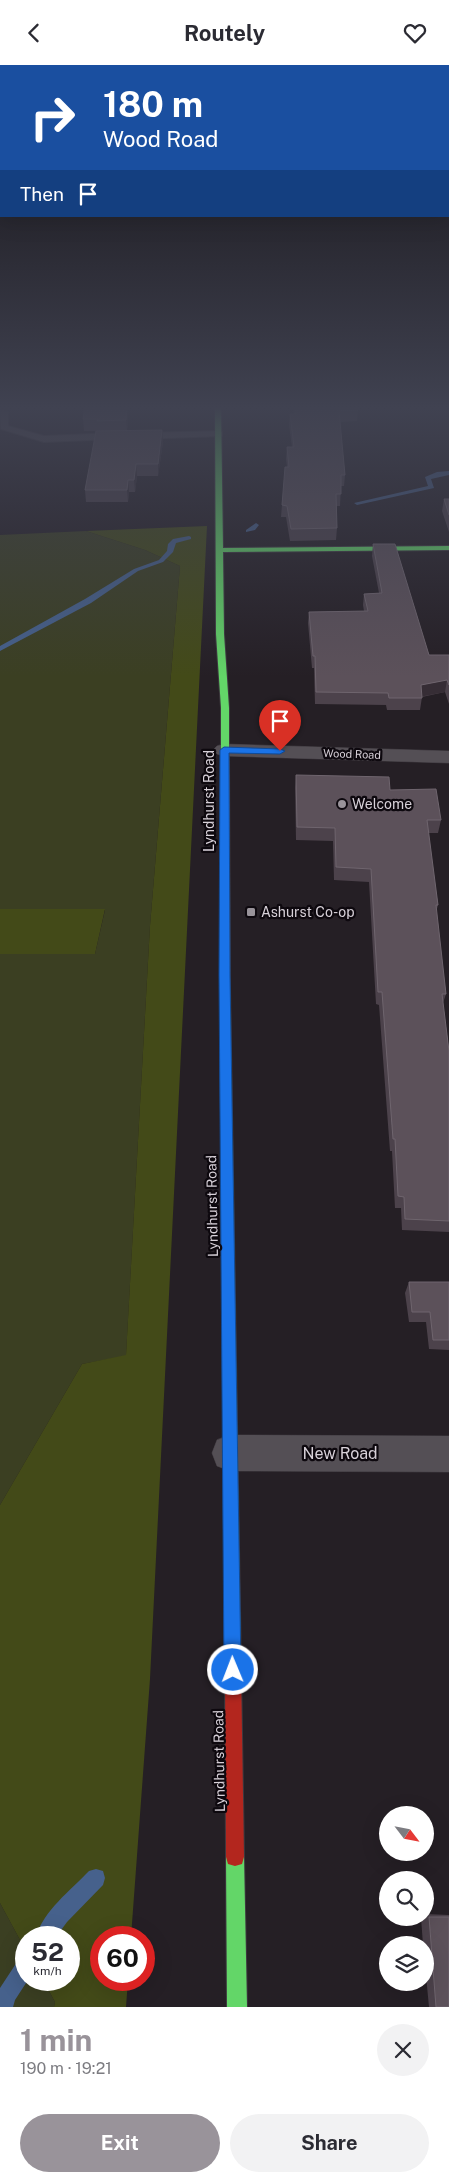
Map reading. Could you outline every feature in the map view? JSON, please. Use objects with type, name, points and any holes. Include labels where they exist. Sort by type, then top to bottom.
[{"type":"main road","name":"Lyndhurst Road","points":[[219,496],[220,634],[225,708],[224,975],[236,2007]]},
{"type":"main road","points":[[219,549],[449,548]]},
{"type":"street","name":"Wood Road","points":[[224,750],[449,757]]},
{"type":"street","name":"New Road","points":[[230,1453],[449,1454]]},
{"type":"green space","points":[[207,526],[150,1679],[132,1926],[90,1926],[90,1991],[127,1991],[126,2007],[54,2007],[55,2002],[49,1991],[80,1991],[80,1926],[15,1926],[15,1931],[0,1903],[0,1505],[82,1364],[126,1355],[150,926],[180,566],[145,550],[86,531]]},
{"type":"green space","points":[[86,531],[145,550],[180,566],[150,926],[126,1356],[82,1364],[0,1505],[0,954],[95,954],[105,910],[0,909],[0,535]]},
{"type":"green space","points":[[0,909],[105,909],[95,954],[0,954]]},
{"type":"green space","points":[[0,1903],[15,1931],[15,1991],[49,1991],[55,2002],[54,2007],[0,2007]]},
{"type":"building","points":[[283,496],[336,496],[337,528],[291,529],[287,506],[282,505]]},
{"type":"building","points":[[444,499],[449,499],[449,515]]},
{"type":"building","points":[[373,544],[395,544],[429,655],[449,655],[449,685],[447,680],[421,685],[422,698],[389,698],[388,693],[316,692],[315,656],[313,656],[309,612],[368,611],[364,594],[382,593]]},
{"type":"building","points":[[296,775],[389,777],[390,790],[436,789],[441,820],[427,820],[438,905],[436,905],[446,994],[442,994],[449,1051],[449,1221],[405,1219],[404,1197],[398,1196],[382,992],[378,992],[371,869],[336,867],[335,828],[297,827]]},
{"type":"building","points":[[409,1282],[449,1282],[449,1340],[433,1340],[430,1312],[412,1312]]},
{"type":"building","points":[[434,1917],[449,1917],[449,2007],[436,2007],[434,1936],[430,1936],[430,1926],[434,1926]]},
{"type":"waterway","points":[[357,503],[392,496]]},
{"type":"waterway","points":[[248,531],[256,525]]},
{"type":"waterway","points":[[0,649],[88,601],[136,570],[161,561],[170,552],[173,542],[189,538]]},
{"type":"waterway","points":[[52,1926],[60,1915],[96,1878]]},
{"type":"waterway","points":[[3,2007],[7,1995],[15,1983]]},
{"type":"traffic: fast","points":[[219,496],[220,634],[225,708],[225,752]]},
{"type":"traffic: fast","points":[[219,550],[449,548]]},
{"type":"traffic: fast","points":[[225,987],[233,1671]]},
{"type":"traffic: fast","points":[[235,1857],[237,2007]]},
{"type":"traffic: slow","points":[[225,752],[225,987]]},
{"type":"traffic: jam","points":[[233,1671],[235,1857]]},
{"type":"place","name":"Welcome","points":[[342,804]]},
{"type":"place","name":"Ashurst Co-op","points":[[251,912]]},
{"type":"route","points":[[233,1670],[224,975],[224,750],[280,751]]}]
